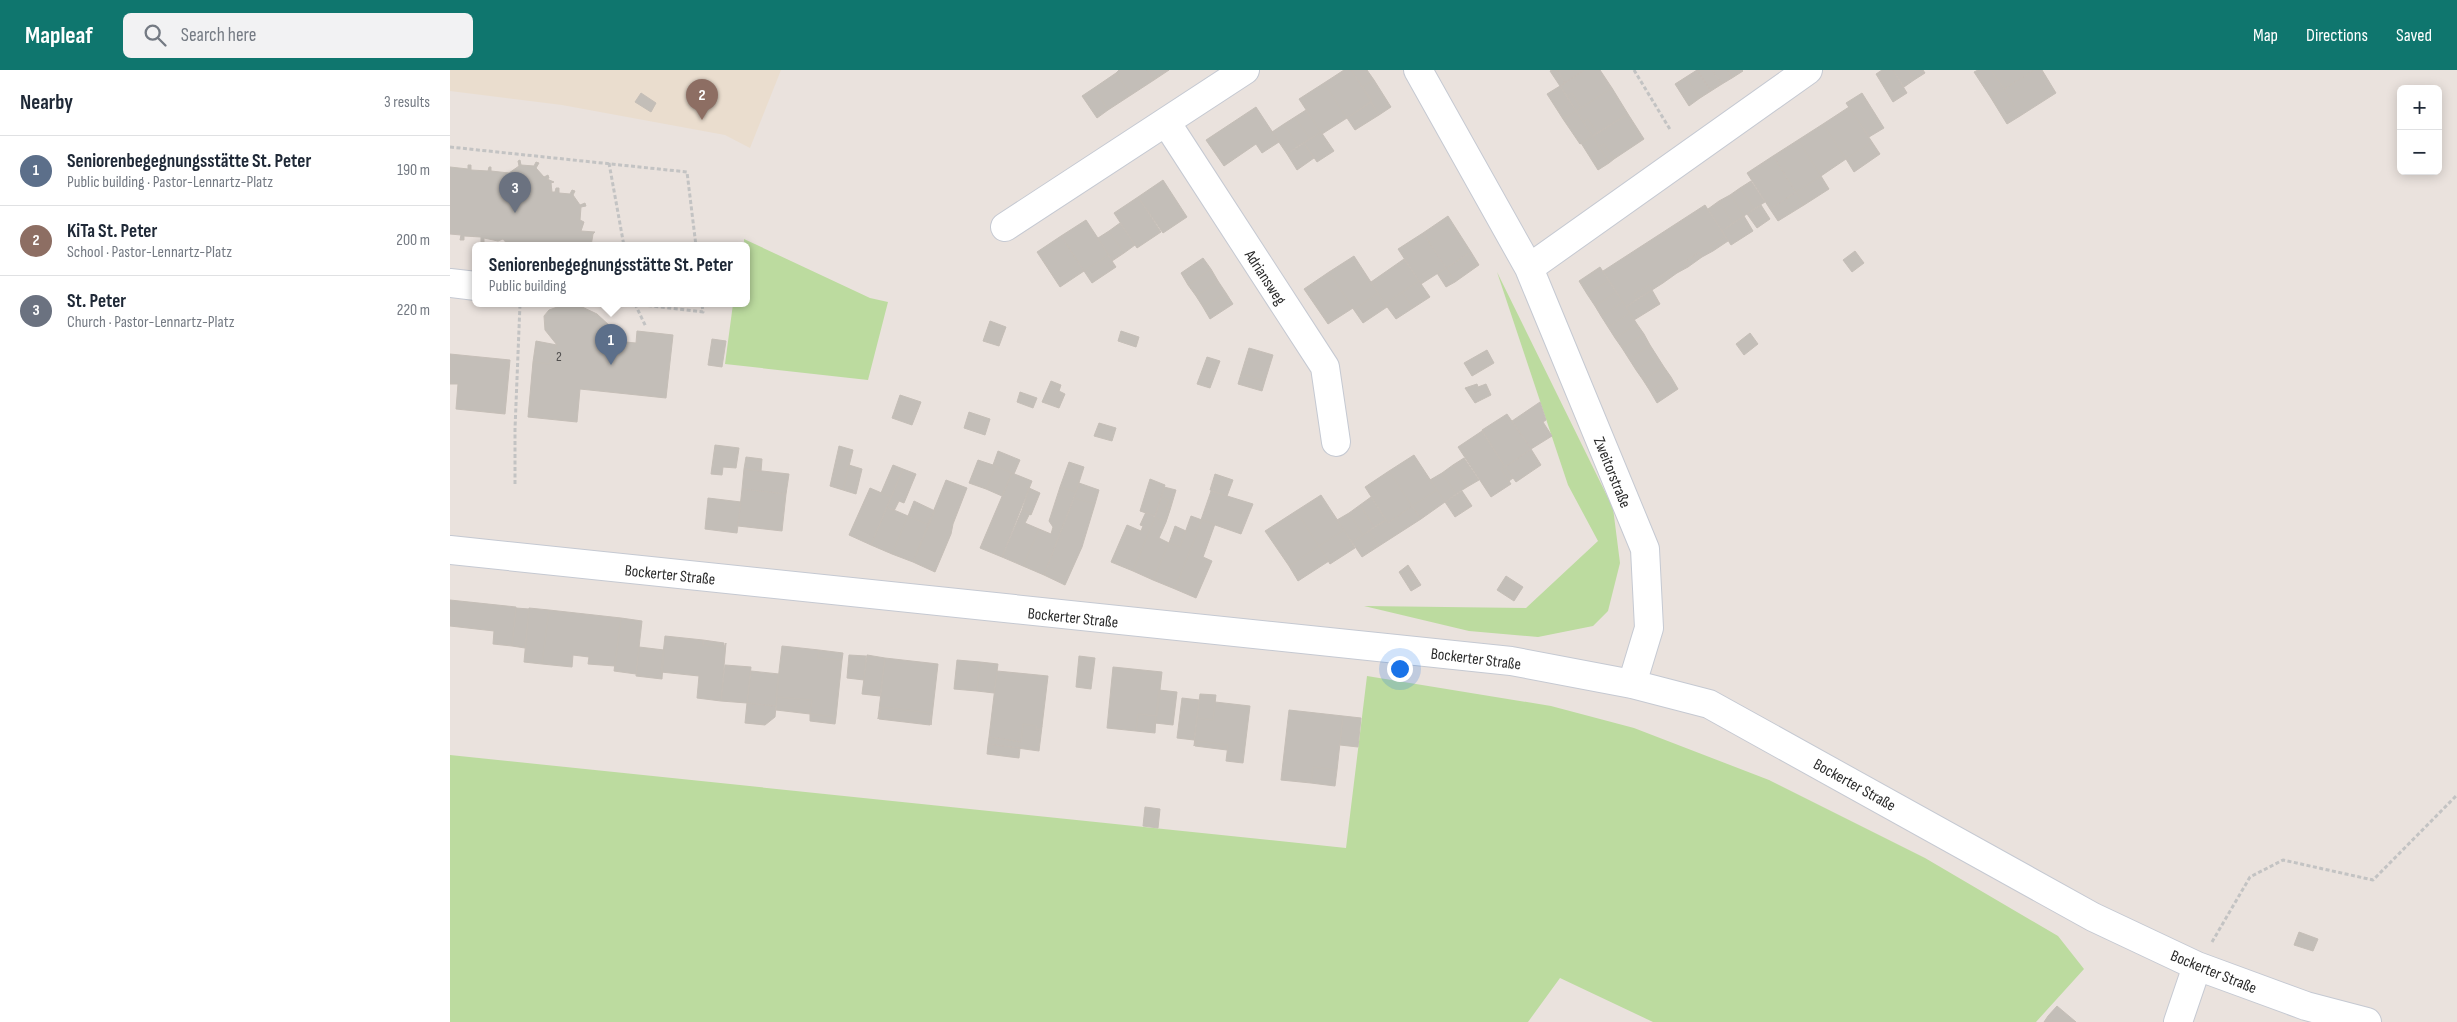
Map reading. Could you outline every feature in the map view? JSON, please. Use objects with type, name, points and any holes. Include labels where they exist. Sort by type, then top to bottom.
[{"type":"street","points":[[1005,227],[1245,70]]},
{"type":"street","name":"Zweitorstraße","points":[[1418,70],[1529,268],[1645,549],[1649,628],[1632,684]]},
{"type":"street","points":[[1529,268],[1687,158],[1808,70]]},
{"type":"street","name":"Adriansweg","points":[[1166,122],[1325,367],[1336,442]]},
{"type":"street","points":[[450,283],[472,286]]},
{"type":"street","name":"Bockerter Straße","points":[[450,550],[1511,661],[1632,684],[1709,704],[2093,917],[2197,966],[2306,1006],[2367,1022]]},
{"type":"street","points":[[2178,1022],[2197,966]]},
{"type":"path","points":[[1634,70],[1687,158]]},
{"type":"path","points":[[450,147],[687,172],[696,242]]},
{"type":"path","points":[[608,163],[623,242]]},
{"type":"path","points":[[515,484],[514,429],[520,307]]},
{"type":"path","points":[[636,307],[646,327]]},
{"type":"path","points":[[660,307],[703,312],[702,307]]},
{"type":"path","points":[[2197,966],[2250,877],[2283,860],[2373,880],[2457,795]]},
{"type":"shaded area","points":[[450,70],[781,70],[750,148],[725,135],[562,105],[450,91]]},
{"type":"green space","points":[[744,239],[870,298],[888,302],[868,380],[725,364],[733,307],[750,307],[750,242],[744,242]]},
{"type":"green space","points":[[1497,272],[1613,508],[1620,563],[1608,611],[1593,626],[1538,637],[1469,631],[1364,606],[1526,608],[1598,541],[1568,485]]},
{"type":"green space","points":[[1367,676],[1551,706],[1634,728],[1769,780],[1925,858],[2058,936],[2084,969],[2036,1022],[1653,1022],[1560,978],[1528,1022],[450,1022],[450,755],[1346,848]]},
{"type":"building","points":[[1119,70],[1147,70],[1154,80],[1131,95],[1116,73]]},
{"type":"building","points":[[1147,70],[1169,70],[1154,80]]},
{"type":"building","points":[[1344,70],[1351,70],[1372,101],[1347,118],[1324,83]]},
{"type":"building","points":[[1351,70],[1367,70],[1374,80],[1362,87]]},
{"type":"building","points":[[1557,70],[1565,83],[1560,86],[1550,71]]},
{"type":"building","points":[[1557,70],[1584,70],[1565,83]]},
{"type":"building","points":[[1584,70],[1600,70],[1612,88],[1581,108],[1572,93],[1567,96],[1560,86]]},
{"type":"building","points":[[1697,70],[1711,91],[1700,98],[1686,77]]},
{"type":"building","points":[[1697,70],[1712,70],[1722,84],[1711,91]]},
{"type":"building","points":[[1712,70],[1727,70],[1732,78],[1722,84]]},
{"type":"building","points":[[1727,70],[1742,70],[1743,71],[1732,78]]},
{"type":"building","points":[[1882,70],[1893,70],[1907,93],[1893,102],[1876,74]]},
{"type":"building","points":[[1893,70],[1908,70],[1914,80],[1904,87]]},
{"type":"building","points":[[1908,70],[1923,70],[1925,73],[1914,80]]},
{"type":"building","points":[[1978,70],[1991,70],[2004,89],[1991,98],[1974,72]]},
{"type":"building","points":[[1991,70],[2034,70],[2004,89]]},
{"type":"building","points":[[2034,70],[2042,70],[2056,93],[2020,116],[2004,89]]},
{"type":"building","points":[[1116,73],[1131,95],[1108,110],[1094,88]]},
{"type":"building","points":[[1686,77],[1700,98],[1689,106],[1675,84]]},
{"type":"building","points":[[1374,80],[1391,107],[1379,115],[1362,87]]},
{"type":"building","points":[[1324,83],[1347,118],[1322,134],[1299,99]]},
{"type":"building","points":[[1560,86],[1576,111],[1563,119],[1547,94]]},
{"type":"building","points":[[1094,88],[1108,110],[1097,118],[1082,96]]},
{"type":"building","points":[[1612,88],[1628,114],[1597,133],[1588,119],[1583,122],[1576,111]]},
{"type":"building","points":[[2004,89],[2020,116],[2007,124],[1991,98]]},
{"type":"building","points":[[641,93],[656,103],[651,112],[635,102]]},
{"type":"building","points":[[1572,93],[1581,108],[1576,111],[1567,96]]},
{"type":"building","points":[[1862,93],[1884,128],[1869,137],[1846,103]]},
{"type":"building","points":[[1371,102],[1379,115],[1355,130],[1347,118]]},
{"type":"building","points":[[1256,107],[1279,142],[1262,153],[1256,144],[1224,166],[1206,140]]},
{"type":"building","points":[[1849,107],[1872,142],[1846,159],[1823,124]]},
{"type":"building","points":[[1306,110],[1321,132],[1310,139],[1295,117]]},
{"type":"building","points":[[1576,111],[1593,136],[1580,144],[1563,119]]},
{"type":"building","points":[[1628,114],[1644,139],[1614,159],[1604,144],[1599,147],[1593,136]]},
{"type":"building","points":[[1295,117],[1310,139],[1298,146],[1284,124]]},
{"type":"building","points":[[1588,119],[1597,133],[1593,136],[1583,122]]},
{"type":"building","points":[[1284,124],[1298,146],[1287,154],[1272,132]]},
{"type":"building","points":[[1823,124],[1846,159],[1821,176],[1798,140]]},
{"type":"building","points":[[1321,132],[1334,151],[1317,162],[1304,143]]},
{"type":"building","points":[[1593,136],[1609,163],[1598,170],[1581,143]]},
{"type":"building","points":[[1798,140],[1821,176],[1796,192],[1773,156]]},
{"type":"building","points":[[1872,142],[1880,154],[1854,172],[1846,159]]},
{"type":"building","points":[[1304,143],[1314,158],[1297,170],[1287,154]]},
{"type":"building","points":[[1604,144],[1614,159],[1609,163],[1599,147]]},
{"type":"building","points":[[1773,156],[1796,192],[1770,209],[1747,173]]},
{"type":"building","points":[[520,160],[521,165],[534,166],[536,162],[539,163],[536,168],[544,177],[548,175],[549,178],[547,179],[554,182],[551,183],[552,192],[555,192],[556,188],[559,188],[559,193],[570,194],[572,190],[575,191],[573,195],[580,205],[585,203],[586,206],[581,207],[580,220],[584,222],[581,231],[595,232],[592,242],[506,242],[503,239],[498,241],[484,238],[484,242],[481,242],[481,237],[464,236],[464,240],[460,240],[461,235],[450,234],[450,167],[468,169],[468,165],[471,165],[471,170],[488,171],[489,167],[491,167],[491,171],[509,173],[519,166],[518,161]]},
{"type":"building","points":[[1821,176],[1829,189],[1804,205],[1796,192]]},
{"type":"building","points":[[1163,180],[1187,217],[1163,233],[1138,197]]},
{"type":"building","points":[[1751,181],[1765,202],[1754,209],[1740,188]]},
{"type":"building","points":[[1740,188],[1754,209],[1744,216],[1730,195]]},
{"type":"building","points":[[1796,192],[1804,205],[1778,221],[1770,209]]},
{"type":"building","points":[[1730,195],[1744,216],[1733,223],[1719,201]]},
{"type":"building","points":[[1138,197],[1161,232],[1137,248],[1114,213]]},
{"type":"building","points":[[1719,201],[1733,223],[1722,231],[1708,209]]},
{"type":"building","points":[[1705,205],[1725,236],[1710,246],[1713,251],[1702,257],[1699,252],[1685,262],[1688,267],[1677,273],[1674,269],[1659,278],[1663,283],[1652,290],[1649,285],[1634,294],[1637,299],[1626,307],[1603,271]]},
{"type":"building","points":[[1761,205],[1770,219],[1757,228],[1747,214]]},
{"type":"building","points":[[1448,216],[1471,252],[1446,268],[1423,233]]},
{"type":"building","points":[[1744,216],[1753,231],[1731,245],[1722,231]]},
{"type":"building","points":[[1086,220],[1109,255],[1084,271],[1061,236]]},
{"type":"building","points":[[1120,223],[1135,245],[1124,253],[1109,231]]},
{"type":"building","points":[[1109,231],[1124,253],[1112,261],[1098,238]]},
{"type":"building","points":[[1423,233],[1446,268],[1421,284],[1398,249]]},
{"type":"building","points":[[1061,236],[1084,271],[1060,287],[1037,252]]},
{"type":"building","points":[[1725,236],[1728,241],[1713,251],[1710,246]]},
{"type":"building","points":[[1855,251],[1864,263],[1852,272],[1843,260]]},
{"type":"building","points":[[1471,252],[1479,265],[1455,282],[1446,268]]},
{"type":"building","points":[[1699,252],[1702,257],[1688,267],[1685,262]]},
{"type":"building","points":[[1108,255],[1116,267],[1092,283],[1084,271]]},
{"type":"building","points":[[1354,256],[1378,293],[1354,310],[1329,272]]},
{"type":"building","points":[[1203,258],[1211,269],[1188,285],[1181,273]]},
{"type":"building","points":[[1404,259],[1419,281],[1385,304],[1371,282]]},
{"type":"building","points":[[1600,267],[1609,281],[1587,294],[1579,281]]},
{"type":"building","points":[[1446,268],[1455,282],[1446,287],[1437,273]]},
{"type":"building","points":[[1211,269],[1218,281],[1196,296],[1188,285]]},
{"type":"building","points":[[1674,269],[1677,273],[1663,283],[1659,278]]},
{"type":"building","points":[[1329,272],[1353,308],[1328,324],[1304,289]]},
{"type":"building","points":[[1218,281],[1226,293],[1203,307],[1196,296]]},
{"type":"building","points":[[1419,281],[1430,297],[1413,308],[1402,292]]},
{"type":"building","points":[[1609,281],[1616,292],[1595,306],[1587,294]]},
{"type":"building","points":[[1649,285],[1652,290],[1637,299],[1634,294]]},
{"type":"building","points":[[1652,290],[1660,304],[1634,320],[1626,307]]},
{"type":"building","points":[[1402,292],[1413,308],[1396,319],[1385,304]]},
{"type":"building","points":[[1616,292],[1623,302],[1601,316],[1595,306]]},
{"type":"building","points":[[1226,293],[1233,304],[1210,319],[1203,307]]},
{"type":"building","points":[[1378,293],[1387,307],[1363,323],[1354,310]]},
{"type":"building","points":[[1623,302],[1630,313],[1608,327],[1601,316]]},
{"type":"building","points":[[557,307],[582,307],[597,314],[611,327],[615,341],[636,343],[637,331],[673,335],[666,398],[580,389],[577,422],[528,417],[533,362],[549,364],[557,345],[545,330],[544,316],[549,310]]},
{"type":"building","points":[[1630,313],[1637,324],[1615,338],[1608,327]]},
{"type":"building","points":[[990,321],[1006,327],[999,346],[983,341]]},
{"type":"building","points":[[1637,324],[1644,334],[1622,348],[1615,338]]},
{"type":"building","points":[[1121,331],[1139,337],[1136,347],[1118,341]]},
{"type":"building","points":[[1750,333],[1758,344],[1744,355],[1736,344]]},
{"type":"building","points":[[1644,334],[1650,345],[1629,359],[1622,348]]},
{"type":"building","points":[[712,339],[726,341],[722,367],[708,365]]},
{"type":"building","points":[[536,341],[557,345],[549,364],[533,362]]},
{"type":"building","points":[[1650,345],[1657,356],[1636,370],[1629,359]]},
{"type":"building","points":[[1249,348],[1273,355],[1265,381],[1241,374]]},
{"type":"building","points":[[1487,350],[1494,363],[1472,376],[1464,363]]},
{"type":"building","points":[[450,354],[510,360],[505,414],[456,409],[458,384],[450,384]]},
{"type":"building","points":[[1657,356],[1664,367],[1643,380],[1636,370]]},
{"type":"building","points":[[1207,357],[1220,361],[1210,388],[1197,384]]},
{"type":"building","points":[[1664,367],[1671,377],[1650,391],[1643,380]]},
{"type":"building","points":[[1241,374],[1265,381],[1262,391],[1238,384]]},
{"type":"building","points":[[1671,377],[1678,389],[1657,403],[1650,391]]},
{"type":"building","points":[[1051,381],[1061,385],[1059,391],[1065,394],[1059,408],[1042,402]]},
{"type":"building","points":[[1477,384],[1478,387],[1486,384],[1491,395],[1475,403],[1465,388]]},
{"type":"building","points":[[1020,392],[1037,398],[1033,408],[1017,402]]},
{"type":"building","points":[[900,395],[921,402],[912,425],[892,418]]},
{"type":"building","points":[[1540,402],[1546,420],[1543,422],[1552,436],[1531,449],[1512,421]]},
{"type":"building","points":[[969,412],[990,419],[985,435],[964,428]]},
{"type":"building","points":[[1507,414],[1531,449],[1505,467],[1482,430]]},
{"type":"building","points":[[1099,423],[1116,428],[1112,441],[1094,436]]},
{"type":"building","points":[[1482,431],[1505,467],[1501,469],[1511,484],[1491,497],[1458,447]]},
{"type":"building","points":[[715,445],[739,448],[736,468],[723,467],[722,475],[711,474]]},
{"type":"building","points":[[839,446],[853,450],[843,490],[830,486]]},
{"type":"building","points":[[1531,449],[1541,465],[1516,482],[1505,467]]},
{"type":"building","points":[[998,451],[1020,460],[1014,474],[993,465]]},
{"type":"building","points":[[1414,455],[1437,490],[1412,506],[1389,471]]},
{"type":"building","points":[[746,457],[762,459],[761,471],[744,469]]},
{"type":"building","points":[[1464,458],[1479,480],[1467,487],[1453,465]]},
{"type":"building","points":[[978,460],[996,466],[986,489],[969,483]]},
{"type":"building","points":[[1069,462],[1084,467],[1076,492],[1060,487]]},
{"type":"building","points":[[849,465],[862,469],[856,494],[843,490]]},
{"type":"building","points":[[893,465],[903,469],[891,497],[881,493]]},
{"type":"building","points":[[1453,465],[1467,487],[1456,494],[1442,473]]},
{"type":"building","points":[[996,466],[1012,473],[1002,496],[986,489]]},
{"type":"building","points":[[1505,467],[1513,478],[1509,481],[1501,469]]},
{"type":"building","points":[[744,469],[789,474],[786,494],[742,489]]},
{"type":"building","points":[[903,469],[916,474],[904,503],[899,501],[894,511],[887,507]]},
{"type":"building","points":[[1389,471],[1412,506],[1388,523],[1365,487]]},
{"type":"building","points":[[1012,473],[1032,481],[1002,557],[980,548]]},
{"type":"building","points":[[1442,473],[1456,494],[1445,502],[1430,480]]},
{"type":"building","points":[[1215,474],[1233,480],[1227,496],[1210,490]]},
{"type":"building","points":[[1150,479],[1165,485],[1155,516],[1140,511]]},
{"type":"building","points":[[946,480],[967,488],[935,572],[913,562]]},
{"type":"building","points":[[1079,483],[1099,490],[1095,504],[1074,498]]},
{"type":"building","points":[[1060,487],[1076,492],[1044,575],[1023,566],[1039,529],[1051,534],[1053,527],[1049,521]]},
{"type":"building","points":[[1164,487],[1176,490],[1170,510],[1166,508],[1169,500],[1161,497]]},
{"type":"building","points":[[870,488],[891,497],[871,545],[849,535]]},
{"type":"building","points":[[1029,488],[1040,493],[1031,515],[1022,510]]},
{"type":"building","points":[[742,489],[786,494],[782,531],[738,526]]},
{"type":"building","points":[[1437,490],[1445,502],[1421,519],[1412,506]]},
{"type":"building","points":[[1211,491],[1253,504],[1241,534],[1201,520]]},
{"type":"building","points":[[1462,491],[1472,506],[1455,517],[1445,502]]},
{"type":"building","points":[[1321,495],[1344,530],[1319,546],[1296,511]]},
{"type":"building","points":[[1161,497],[1169,500],[1166,508],[1170,510],[1166,522],[1155,517]]},
{"type":"building","points":[[1371,497],[1386,520],[1374,527],[1360,505]]},
{"type":"building","points":[[708,498],[741,502],[737,533],[705,529]]},
{"type":"building","points":[[1074,498],[1095,504],[1082,547],[1065,585],[1044,575]]},
{"type":"building","points":[[914,501],[935,511],[929,525],[908,516]]},
{"type":"building","points":[[1360,505],[1374,527],[1363,535],[1349,513]]},
{"type":"building","points":[[1412,506],[1421,519],[1379,546],[1369,531],[1386,520],[1388,523]]},
{"type":"building","points":[[887,507],[908,516],[892,554],[871,545]]},
{"type":"building","points":[[1022,510],[1030,513],[1025,523],[1039,529],[1023,566],[1002,557]]},
{"type":"building","points":[[1296,511],[1319,546],[1289,566],[1265,531]]},
{"type":"building","points":[[1146,512],[1155,517],[1133,571],[1111,562],[1127,525],[1141,531],[1143,526],[1140,525]]},
{"type":"building","points":[[1349,513],[1363,535],[1352,542],[1337,520]]},
{"type":"building","points":[[908,516],[929,525],[913,562],[892,554]]},
{"type":"building","points":[[1191,516],[1202,520],[1175,589],[1153,580],[1169,543],[1180,547]]},
{"type":"building","points":[[1155,517],[1166,522],[1159,538],[1169,543],[1153,580],[1133,571]]},
{"type":"building","points":[[1202,520],[1215,524],[1203,557],[1212,561],[1196,598],[1175,589]]},
{"type":"building","points":[[1175,526],[1186,531],[1180,547],[1169,543]]},
{"type":"building","points":[[1344,530],[1355,548],[1330,564],[1319,546]]},
{"type":"building","points":[[1369,531],[1379,546],[1362,557],[1352,542]]},
{"type":"building","points":[[1319,546],[1329,561],[1298,581],[1289,566]]},
{"type":"building","points":[[1408,565],[1421,585],[1411,591],[1399,572]]},
{"type":"building","points":[[1506,576],[1523,587],[1514,601],[1497,590]]},
{"type":"building","points":[[450,600],[516,607],[512,646],[493,644],[494,631],[450,626]]},
{"type":"building","points":[[516,608],[529,609],[525,648],[512,646]]},
{"type":"building","points":[[529,608],[549,610],[542,664],[524,662]]},
{"type":"building","points":[[549,610],[621,618],[615,666],[588,664],[589,657],[573,655],[572,667],[542,664]]},
{"type":"building","points":[[621,618],[642,621],[636,674],[614,671]]},
{"type":"building","points":[[665,636],[703,640],[703,645],[724,647],[726,643],[721,701],[697,698],[699,676],[661,672]]},
{"type":"building","points":[[703,640],[724,643],[724,647],[703,645]]},
{"type":"building","points":[[782,646],[819,650],[818,658],[842,660],[836,717],[810,714],[812,700],[776,697]]},
{"type":"building","points":[[639,647],[664,650],[662,679],[636,676]]},
{"type":"building","points":[[819,650],[843,653],[842,660],[818,658]]},
{"type":"building","points":[[849,655],[866,656],[864,680],[847,678]]},
{"type":"building","points":[[867,655],[885,658],[880,696],[862,694]]},
{"type":"building","points":[[1079,656],[1095,658],[1091,689],[1076,687]]},
{"type":"building","points":[[885,658],[938,664],[931,725],[931,713],[881,707],[878,719]]},
{"type":"building","points":[[957,660],[980,662],[977,691],[954,689]]},
{"type":"building","points":[[980,662],[998,664],[994,693],[977,691]]},
{"type":"building","points":[[725,665],[751,667],[747,703],[721,701]]},
{"type":"building","points":[[1113,667],[1162,672],[1157,716],[1138,714],[1136,731],[1107,728]]},
{"type":"building","points":[[751,671],[779,674],[776,706],[747,703]]},
{"type":"building","points":[[997,671],[1048,676],[1042,726],[1040,729],[1036,729],[1036,726],[1023,724],[1021,742],[989,737]]},
{"type":"building","points":[[1159,690],[1177,692],[1173,725],[1155,723]]},
{"type":"building","points":[[1200,694],[1216,695],[1213,720],[1197,718]]},
{"type":"building","points":[[777,697],[812,700],[810,714],[776,710]]},
{"type":"building","points":[[1182,698],[1199,700],[1194,740],[1177,738]]},
{"type":"building","points":[[1215,702],[1250,706],[1243,763],[1226,761],[1228,745],[1196,741],[1194,746],[1197,718],[1213,720]]},
{"type":"building","points":[[747,703],[776,706],[775,717],[765,725],[745,723]]},
{"type":"building","points":[[881,707],[931,713],[930,725],[879,719]]},
{"type":"building","points":[[1289,710],[1343,716],[1337,770],[1313,767],[1311,783],[1281,780]]},
{"type":"building","points":[[810,714],[836,717],[835,724],[810,721]]},
{"type":"building","points":[[1138,714],[1156,716],[1155,733],[1136,731]]},
{"type":"building","points":[[1343,716],[1361,718],[1358,747],[1340,745]]},
{"type":"building","points":[[1023,724],[1036,726],[1036,729],[1040,729],[1042,726],[1039,751],[988,744],[989,737],[1021,742]]},
{"type":"building","points":[[1196,741],[1228,745],[1227,750],[1195,746]]},
{"type":"building","points":[[988,744],[1020,748],[1019,758],[987,754]]},
{"type":"building","points":[[1313,767],[1337,770],[1335,786],[1311,783]]},
{"type":"building","points":[[1145,807],[1160,809],[1158,828],[1143,826]]},
{"type":"building","points":[[2299,932],[2318,939],[2313,951],[2294,945]]},
{"type":"building","points":[[2057,1006],[2076,1022],[2055,1022],[2048,1016]]},
{"type":"building","points":[[2048,1016],[2055,1022],[2044,1022]]},
{"type":"place","name":"KiTa St. Peter","points":[[702,120]]},
{"type":"place","name":"St. Peter","points":[[515,213]]},
{"type":"place","name":"Seniorenbegegnungsstätte St. Peter","points":[[611,365]]}]
